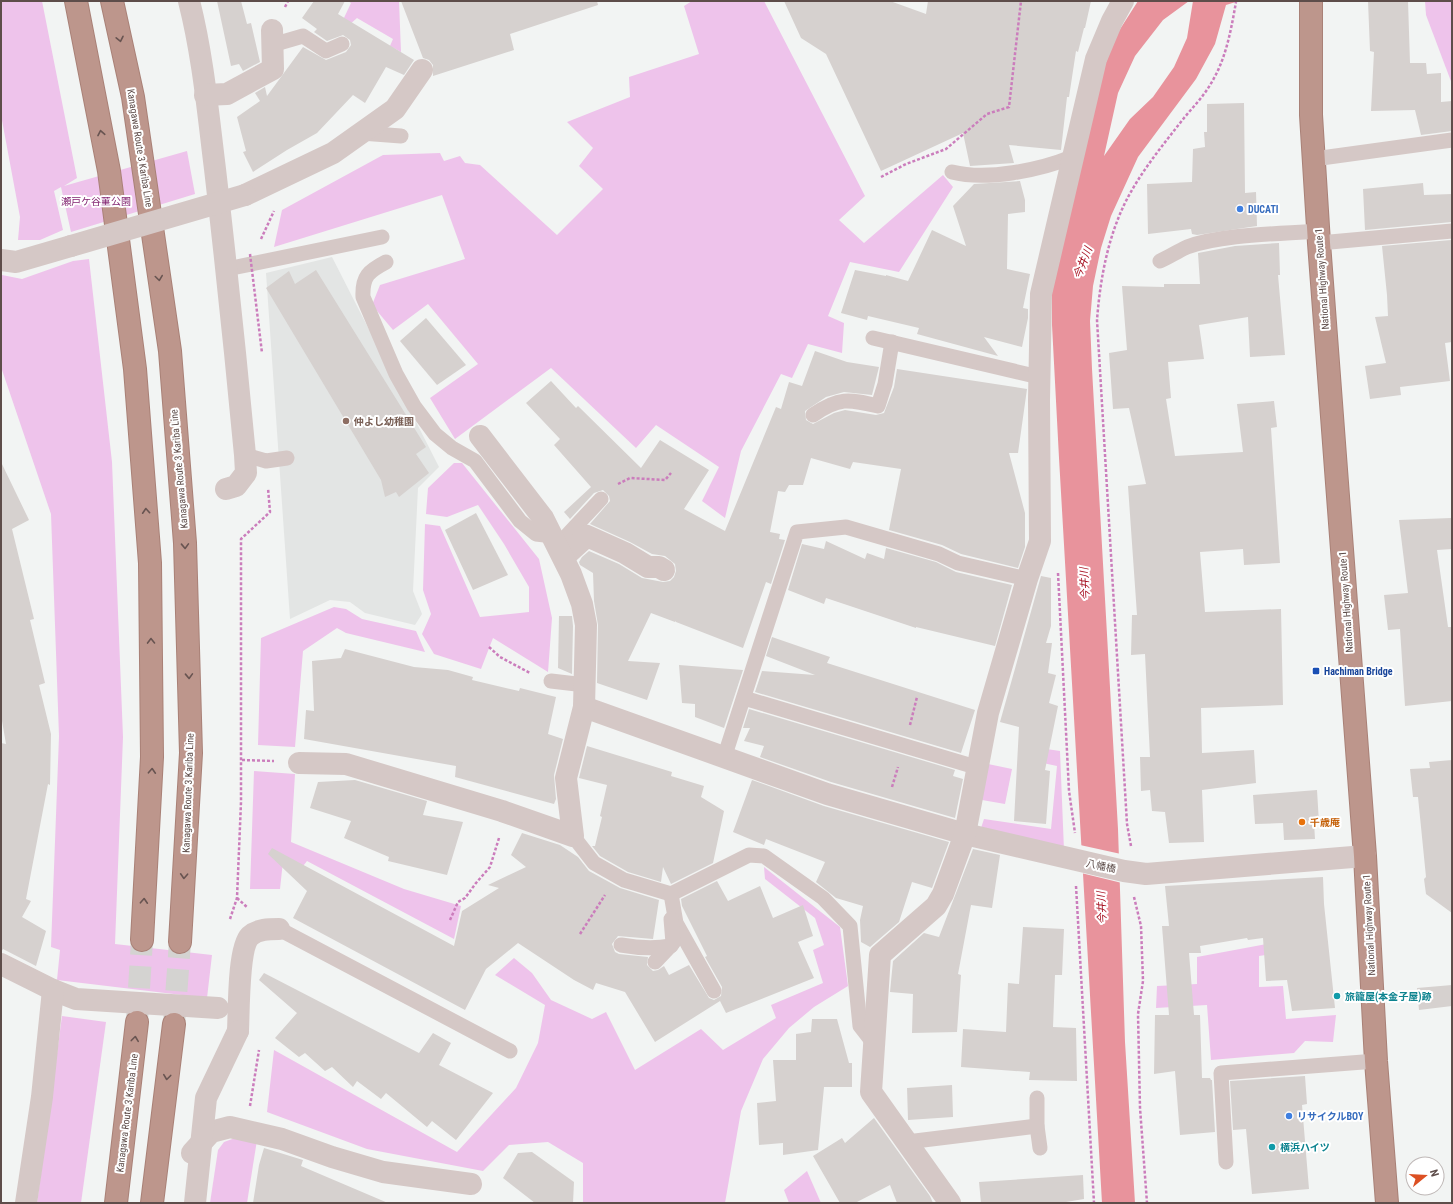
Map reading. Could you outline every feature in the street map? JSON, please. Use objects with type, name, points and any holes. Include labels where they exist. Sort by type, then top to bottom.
[{"type":"highway","name":"Kanagawa Route 3 Kariba Line","points":[[112,1],[133,98],[168,336],[185,543],[191,753],[180,942]]},
{"type":"highway","name":"National Highway Route 1","points":[[1311,1],[1311,115],[1365,856],[1376,1061],[1387,1203]]},
{"type":"highway","points":[[77,5],[109,171],[135,369],[150,563],[152,757],[142,940]]},
{"type":"highway","name":"Kanagawa Route 3 Kariba Line","points":[[116,1203],[137,1022]]},
{"type":"highway","points":[[152,1203],[174,1024]]},
{"type":"street","points":[[189,1],[196,28],[227,269],[245,455],[246,473],[236,486],[226,489]]},
{"type":"street","points":[[950,1203],[871,1092],[880,956],[936,906],[943,894],[965,834],[979,768],[988,714],[1027,579],[1040,541],[1039,377],[1042,294],[1072,156],[1096,59],[1112,21],[1123,1]]},
{"type":"street","points":[[205,95],[227,94],[273,69],[272,38]]},
{"type":"street","points":[[1,260],[16,262],[245,195],[333,153],[395,109],[422,70]]},
{"type":"street","points":[[299,763],[346,764],[507,812],[573,836],[566,778],[584,707],[586,625],[582,604],[558,546],[543,518],[480,436]]},
{"type":"street","points":[[558,546],[587,536],[625,553],[648,567],[659,567],[664,570]]},
{"type":"street","name":"八幡橋","points":[[584,707],[827,794],[965,834],[1129,872],[1146,874],[1365,856]]},
{"type":"street","points":[[195,1203],[206,1098],[238,1031],[243,952],[250,937],[263,929],[280,929]]},
{"type":"street","points":[[1,964],[53,990],[76,999],[218,1008]]},
{"type":"street","points":[[26,1203],[42,1097],[53,990]]},
{"type":"street","points":[[184,1203],[192,1154],[211,1132],[230,1127],[282,1139],[332,1157],[383,1172],[471,1184]]},
{"type":"lane","points":[[272,38],[303,36],[326,51],[342,44]]},
{"type":"lane","points":[[361,133],[401,136]]},
{"type":"lane","points":[[1314,159],[1452,140]]},
{"type":"lane","points":[[952,172],[966,176],[1001,173],[1051,165],[1072,156]]},
{"type":"lane","points":[[1160,261],[1188,247],[1245,236],[1319,237],[1452,231]]},
{"type":"lane","points":[[227,269],[382,237]]},
{"type":"lane","points":[[386,262],[373,269],[366,276],[362,285],[363,297],[396,374],[414,406],[435,434],[452,448],[475,461],[520,521],[536,534],[558,546],[601,499]]},
{"type":"lane","points":[[873,338],[1039,377]]},
{"type":"lane","points":[[813,415],[824,407],[840,400],[854,400],[878,406],[885,384],[892,342]]},
{"type":"lane","points":[[245,455],[266,461],[287,458]]},
{"type":"lane","points":[[724,758],[797,532],[846,527],[939,554],[958,563],[1027,579]]},
{"type":"lane","points":[[551,681],[585,685]]},
{"type":"lane","points":[[744,698],[979,768]]},
{"type":"lane","points":[[573,836],[594,863],[624,880],[671,894],[749,855],[764,856],[824,898],[850,926],[860,1026],[874,1044]]},
{"type":"lane","points":[[656,962],[673,943],[671,894]]},
{"type":"lane","points":[[671,894],[676,923],[714,991]]},
{"type":"lane","points":[[280,929],[510,1051]]},
{"type":"lane","points":[[621,945],[640,948],[659,948],[671,946]]},
{"type":"lane","points":[[1226,1162],[1221,1073],[1376,1061]]},
{"type":"lane","points":[[1037,1098],[1037,1126],[1040,1148]]},
{"type":"lane","points":[[907,1142],[1037,1126]]},
{"type":"path","points":[[283,10],[288,1]]},
{"type":"path","points":[[881,176],[906,164],[946,149],[987,114],[1009,107],[1021,1]]},
{"type":"path","points":[[1147,1203],[1140,1108],[1138,1014],[1143,973],[1141,926],[1134,904],[1129,872],[1132,852],[1127,824],[1097,320],[1099,290],[1114,232],[1124,205],[1155,155],[1210,84],[1225,51],[1236,2]]},
{"type":"path","points":[[261,243],[261,239],[277,204]]},
{"type":"path","points":[[250,254],[262,353]]},
{"type":"path","points":[[601,499],[617,484],[630,478],[665,480],[671,473]]},
{"type":"path","points":[[227,926],[237,898],[242,760],[242,539],[270,512]]},
{"type":"path","points":[[1058,567],[1069,791],[1077,861],[1076,879],[1094,1203]]},
{"type":"path","points":[[489,647],[511,664],[535,676],[551,681]]},
{"type":"path","points":[[242,760],[253,760]]},
{"type":"path","points":[[450,920],[458,902],[465,898],[490,867],[507,812]]},
{"type":"path","points":[[580,934],[616,876]]},
{"type":"shaded area","name":"仲よし幼稚園","points":[[332,257],[439,467],[418,488],[413,591],[422,614],[415,625],[365,613],[350,602],[330,600],[290,619],[266,273]]},
{"type":"green space","name":"瀬戸ケ谷菫公園","points":[[1,1],[42,1],[77,178],[64,186],[187,151],[195,194],[71,232],[61,187],[54,191],[63,230],[40,240],[18,240],[20,217],[1,115]]},
{"type":"green space","points":[[348,1],[399,1],[401,52],[390,46],[393,39],[357,18],[349,25],[343,20],[351,3]]},
{"type":"green space","points":[[692,1],[764,1],[865,196],[839,220],[864,243],[943,175],[953,187],[899,272],[850,262],[828,316],[844,323],[842,353],[808,344],[792,378],[781,374],[741,451],[725,518],[702,501],[719,467],[656,425],[636,448],[551,368],[455,439],[430,398],[478,364],[428,304],[393,330],[372,305],[380,285],[465,259],[442,195],[274,247],[282,210],[383,155],[440,153],[444,161],[460,156],[465,163],[480,165],[557,235],[603,189],[579,166],[593,148],[567,122],[630,97],[629,77],[699,54],[684,6]]},
{"type":"green space","points":[[1425,1],[1452,1],[1452,84],[1426,15]]},
{"type":"green space","points":[[89,259],[112,462],[123,737],[115,944],[212,955],[207,998],[57,980],[60,950],[51,947],[59,736],[51,514],[1,367],[1,273],[2,275],[22,279],[73,261]]},
{"type":"green space","points":[[454,463],[462,463],[539,559],[552,618],[548,672],[493,638],[481,669],[434,654],[422,634],[431,614],[423,590],[425,524],[440,526],[480,617],[529,612],[529,587],[504,544],[478,505],[447,517],[426,514],[428,488]]},
{"type":"green space","points":[[334,607],[346,609],[362,619],[416,631],[425,652],[346,633],[337,628],[303,651],[295,747],[258,745],[261,638]]},
{"type":"green space","points":[[1026,746],[1060,751],[1064,850],[981,828],[984,819],[1051,829],[1057,766],[1024,759]]},
{"type":"green space","points":[[988,764],[1012,769],[1005,804],[982,800]]},
{"type":"green space","points":[[254,771],[295,774],[291,842],[404,889],[461,906],[454,939],[307,861],[300,870],[283,861],[280,889],[250,889]]},
{"type":"green space","points":[[764,867],[840,927],[848,986],[814,1007],[789,1028],[763,1059],[741,1111],[725,1203],[583,1203],[583,1163],[548,1142],[509,1145],[483,1171],[367,1149],[267,1112],[274,1050],[457,1152],[516,1088],[538,1043],[545,1005],[495,975],[514,958],[532,973],[551,1000],[592,1019],[606,1012],[635,1070],[701,1029],[723,1050],[776,1018],[771,1005],[823,983],[813,950],[824,945],[815,918],[765,879]]},
{"type":"green space","points":[[1278,942],[1278,953],[1259,956],[1259,987],[1283,986],[1286,1019],[1336,1015],[1333,1042],[1305,1041],[1294,1053],[1211,1060],[1207,1005],[1156,1008],[1157,986],[1197,984],[1197,957]]},
{"type":"green space","points":[[62,1016],[106,1022],[81,1203],[37,1203]]},
{"type":"green space","points":[[235,1138],[257,1140],[247,1203],[210,1203],[218,1150],[224,1142]]},
{"type":"green space","points":[[807,1171],[821,1203],[789,1203],[784,1190]]},
{"type":"water","name":"今井川","points":[[1138,1],[1189,1],[1163,20],[1135,56],[1118,93],[1104,156],[1130,119],[1153,97],[1174,67],[1187,38],[1193,1],[1239,1],[1226,5],[1215,44],[1196,79],[1138,157],[1111,216],[1101,248],[1093,286],[1090,321],[1092,369],[1118,829],[1125,1042],[1135,1203],[1102,1203],[1059,458],[1052,325],[1052,292],[1104,68],[1115,37]]},
{"type":"pier","points":[[1080,845],[1121,854],[1122,883],[1081,873]]},
{"type":"building","points":[[217,1],[241,1],[247,24],[251,23],[260,62],[243,71],[239,64],[231,66]]},
{"type":"building","points":[[314,1],[345,1],[338,14],[414,60],[404,75],[386,67],[365,103],[353,95],[317,133],[253,172],[243,152],[246,151],[237,117],[260,101],[255,93],[265,87],[267,96],[303,47],[326,60],[346,52],[351,45],[350,40],[343,35],[327,41],[314,32],[317,29],[302,18]]},
{"type":"building","points":[[401,1],[597,1],[598,5],[510,34],[514,50],[433,76],[433,65],[429,60],[423,58]]},
{"type":"building","points":[[784,1],[890,1],[926,14],[928,1],[1091,1],[1078,52],[1076,51],[1069,97],[1067,97],[1061,150],[1009,145],[1014,163],[970,166],[963,133],[881,171],[826,54],[801,38]]},
{"type":"building","points":[[1368,1],[1408,1],[1410,63],[1426,63],[1427,74],[1441,73],[1441,102],[1452,101],[1452,131],[1421,135],[1415,110],[1371,111],[1374,52],[1370,51]]},
{"type":"building","points":[[1244,103],[1245,193],[1256,192],[1257,226],[1197,235],[1192,234],[1191,229],[1148,234],[1147,184],[1192,182],[1193,149],[1205,147],[1204,132],[1207,132],[1207,104]]},
{"type":"building","points":[[1020,181],[1025,200],[1025,212],[1008,214],[1007,269],[1030,274],[1023,308],[1028,309],[1028,318],[1022,347],[984,337],[998,356],[917,334],[919,328],[868,316],[867,320],[841,313],[855,270],[886,275],[908,281],[932,230],[966,246],[953,206],[974,184]]},
{"type":"building","points":[[1423,183],[1424,195],[1452,194],[1452,222],[1365,230],[1363,189]]},
{"type":"building","points":[[1451,240],[1452,342],[1445,343],[1450,381],[1400,387],[1401,395],[1370,399],[1365,366],[1386,363],[1375,317],[1388,316],[1382,246]]},
{"type":"building","points":[[1279,243],[1280,275],[1278,275],[1285,355],[1250,357],[1248,317],[1199,325],[1204,359],[1168,362],[1171,398],[1166,399],[1175,456],[1243,452],[1237,404],[1274,401],[1277,427],[1271,428],[1280,563],[1244,565],[1243,549],[1200,552],[1205,612],[1281,609],[1283,705],[1201,708],[1202,753],[1254,750],[1256,783],[1202,790],[1204,842],[1169,843],[1165,812],[1152,811],[1150,790],[1141,791],[1140,757],[1150,757],[1145,654],[1131,655],[1132,615],[1137,615],[1128,486],[1146,484],[1129,408],[1113,409],[1109,353],[1127,350],[1122,286],[1164,287],[1164,284],[1200,284],[1198,253],[1235,246]]},
{"type":"building","points":[[316,270],[426,447],[416,454],[429,473],[399,497],[396,492],[385,497],[381,480],[266,288],[289,271],[295,284]]},
{"type":"building","points":[[426,318],[466,365],[437,385],[400,341]]},
{"type":"building","points":[[815,351],[847,362],[879,367],[872,395],[844,392],[826,397],[805,411],[806,420],[813,424],[834,413],[845,410],[876,415],[884,413],[894,387],[897,369],[1027,389],[1018,453],[1009,453],[1025,513],[1025,547],[1018,568],[961,554],[942,545],[889,530],[901,469],[853,462],[850,469],[811,458],[803,485],[789,485],[785,492],[778,491],[770,532],[780,534],[779,539],[785,540],[771,584],[766,582],[743,648],[676,621],[675,622],[651,613],[628,661],[660,663],[647,700],[597,683],[598,625],[594,601],[593,573],[580,565],[579,562],[582,557],[589,551],[619,564],[642,578],[663,582],[670,581],[674,577],[676,571],[675,564],[665,556],[652,554],[630,542],[590,524],[610,501],[609,496],[603,490],[594,493],[570,519],[564,512],[591,487],[554,445],[560,439],[526,403],[551,381],[576,408],[578,406],[641,468],[660,440],[709,470],[684,509],[725,531],[776,407],[781,409],[789,382],[802,386]]},
{"type":"building","points":[[1,462],[29,520],[12,529],[34,619],[30,620],[45,683],[39,685],[51,734],[50,785],[48,784],[26,899],[31,901],[22,917],[46,931],[36,966],[3,949],[1,952],[1,743],[6,744],[1,715]]},
{"type":"building","points":[[476,513],[508,575],[473,590],[445,530]]},
{"type":"building","points":[[1451,518],[1452,549],[1437,550],[1448,627],[1452,627],[1452,701],[1405,706],[1400,629],[1388,630],[1384,595],[1408,593],[1399,520]]},
{"type":"building","points":[[826,541],[865,559],[867,553],[884,559],[886,548],[936,562],[956,572],[1012,585],[995,646],[916,628],[826,598],[824,604],[788,590],[802,544],[824,549]]},
{"type":"building","points":[[1041,576],[1051,578],[1051,626],[1046,643],[1052,643],[1048,673],[1056,675],[1049,703],[1058,706],[1045,770],[1050,771],[1046,824],[1014,821],[1019,727],[1000,722]]},
{"type":"building","points":[[559,616],[572,616],[572,674],[558,668]]},
{"type":"building","points":[[772,637],[830,657],[827,663],[975,710],[961,753],[755,692],[762,671],[815,675],[766,656]]},
{"type":"building","points":[[345,649],[414,667],[448,670],[473,677],[472,680],[519,691],[520,688],[556,697],[548,734],[563,739],[554,775],[556,799],[554,804],[455,777],[456,766],[304,739],[306,710],[314,711],[312,661],[341,658]]},
{"type":"building","points":[[679,665],[743,670],[724,728],[695,717],[695,704],[682,703]]},
{"type":"building","points":[[749,709],[955,770],[953,776],[963,779],[955,818],[831,782],[760,757],[764,746],[744,741],[750,728],[743,728]]},
{"type":"building","points":[[587,746],[672,772],[671,776],[704,786],[701,797],[724,811],[713,863],[671,884],[663,867],[661,882],[628,872],[600,856],[592,846],[595,846],[602,817],[600,816],[607,785],[579,778]]},
{"type":"building","points":[[1452,760],[1452,913],[1426,894],[1424,879],[1426,877],[1418,797],[1413,797],[1410,769],[1430,768],[1429,762]]},
{"type":"building","points":[[355,780],[427,801],[423,815],[463,822],[447,875],[388,861],[389,857],[344,838],[351,821],[310,808],[318,782]]},
{"type":"building","points":[[752,780],[824,806],[949,842],[932,888],[912,882],[899,922],[870,947],[861,942],[860,920],[863,906],[836,898],[816,882],[825,862],[766,839],[764,845],[733,832]]},
{"type":"building","points":[[1317,790],[1319,823],[1314,823],[1315,839],[1284,840],[1283,823],[1255,824],[1253,795]]},
{"type":"building","points":[[522,833],[560,845],[578,857],[589,871],[620,888],[659,900],[653,939],[618,936],[612,944],[615,952],[619,954],[648,957],[647,965],[653,971],[664,966],[669,975],[689,965],[709,998],[714,1000],[721,996],[722,987],[705,957],[707,956],[682,906],[681,899],[717,881],[728,901],[760,886],[773,918],[803,905],[813,936],[798,942],[814,978],[726,1013],[720,1001],[655,1042],[625,992],[596,983],[593,990],[574,980],[518,943],[486,969],[465,1010],[293,918],[307,891],[268,854],[272,848],[454,946],[462,911],[499,888],[488,885],[526,867],[511,855]]},
{"type":"building","points":[[973,849],[1000,855],[992,908],[971,905],[958,974],[961,975],[957,1032],[912,1033],[913,994],[890,992],[893,961],[924,933],[939,937]]},
{"type":"building","points":[[1323,877],[1324,904],[1335,1008],[1292,1011],[1287,980],[1266,981],[1263,938],[1248,940],[1247,938],[1200,946],[1201,953],[1189,953],[1194,1015],[1200,1015],[1202,1078],[1210,1078],[1212,1080],[1215,1132],[1180,1135],[1175,1071],[1154,1074],[1155,1015],[1169,1015],[1162,926],[1169,926],[1165,886]]},
{"type":"building","points":[[1023,927],[1064,929],[1062,975],[1055,975],[1053,1027],[1076,1028],[1077,1081],[1029,1080],[1030,1072],[961,1067],[963,1029],[1006,1032],[1008,983],[1019,984]]},
{"type":"building","points":[[264,973],[419,1053],[433,1033],[451,1043],[439,1065],[493,1093],[456,1140],[432,1121],[427,1127],[386,1093],[381,1099],[357,1081],[353,1087],[332,1067],[325,1071],[305,1053],[299,1057],[275,1038],[297,1013],[259,980]]},
{"type":"building","points":[[1452,985],[1452,1006],[1419,1010],[1417,988]]},
{"type":"building","points":[[812,1019],[837,1019],[849,1063],[852,1063],[852,1087],[824,1087],[818,1150],[783,1155],[783,1143],[759,1145],[757,1103],[776,1101],[773,1060],[796,1060],[796,1034],[811,1032]]},
{"type":"building","name":"横浜ハイツ","points":[[1305,1076],[1307,1104],[1302,1105],[1309,1189],[1252,1194],[1246,1129],[1233,1130],[1230,1081]]},
{"type":"building","points":[[952,1085],[953,1117],[908,1120],[907,1088]]},
{"type":"building","points":[[874,1118],[930,1196],[933,1203],[897,1203],[890,1185],[855,1203],[840,1203],[813,1156],[842,1138],[845,1143]]},
{"type":"building","points":[[264,1148],[303,1160],[301,1166],[388,1203],[253,1203],[259,1165]]},
{"type":"building","points":[[532,1152],[574,1182],[573,1203],[535,1203],[503,1178],[518,1153]]},
{"type":"building","points":[[1083,1175],[1084,1199],[1060,1203],[981,1203],[979,1182]]},
{"type":"tunnel","points":[[137,1021],[142,940]]},
{"type":"tunnel","points":[[174,1024],[180,942]]},
{"type":"place","name":"DUCATI","points":[[1240,209]]},
{"type":"place","name":"仲よし幼稚園","points":[[346,421]]},
{"type":"place","name":"Hachiman Bridge","points":[[1316,671]]},
{"type":"place","name":"千歳庵","points":[[1302,822]]},
{"type":"place","name":"旅籠屋(本金子屋)跡","points":[[1337,996]]},
{"type":"place","name":"リサイクルBOY","points":[[1289,1116]]},
{"type":"place","name":"横浜ハイツ","points":[[1272,1147]]}]
